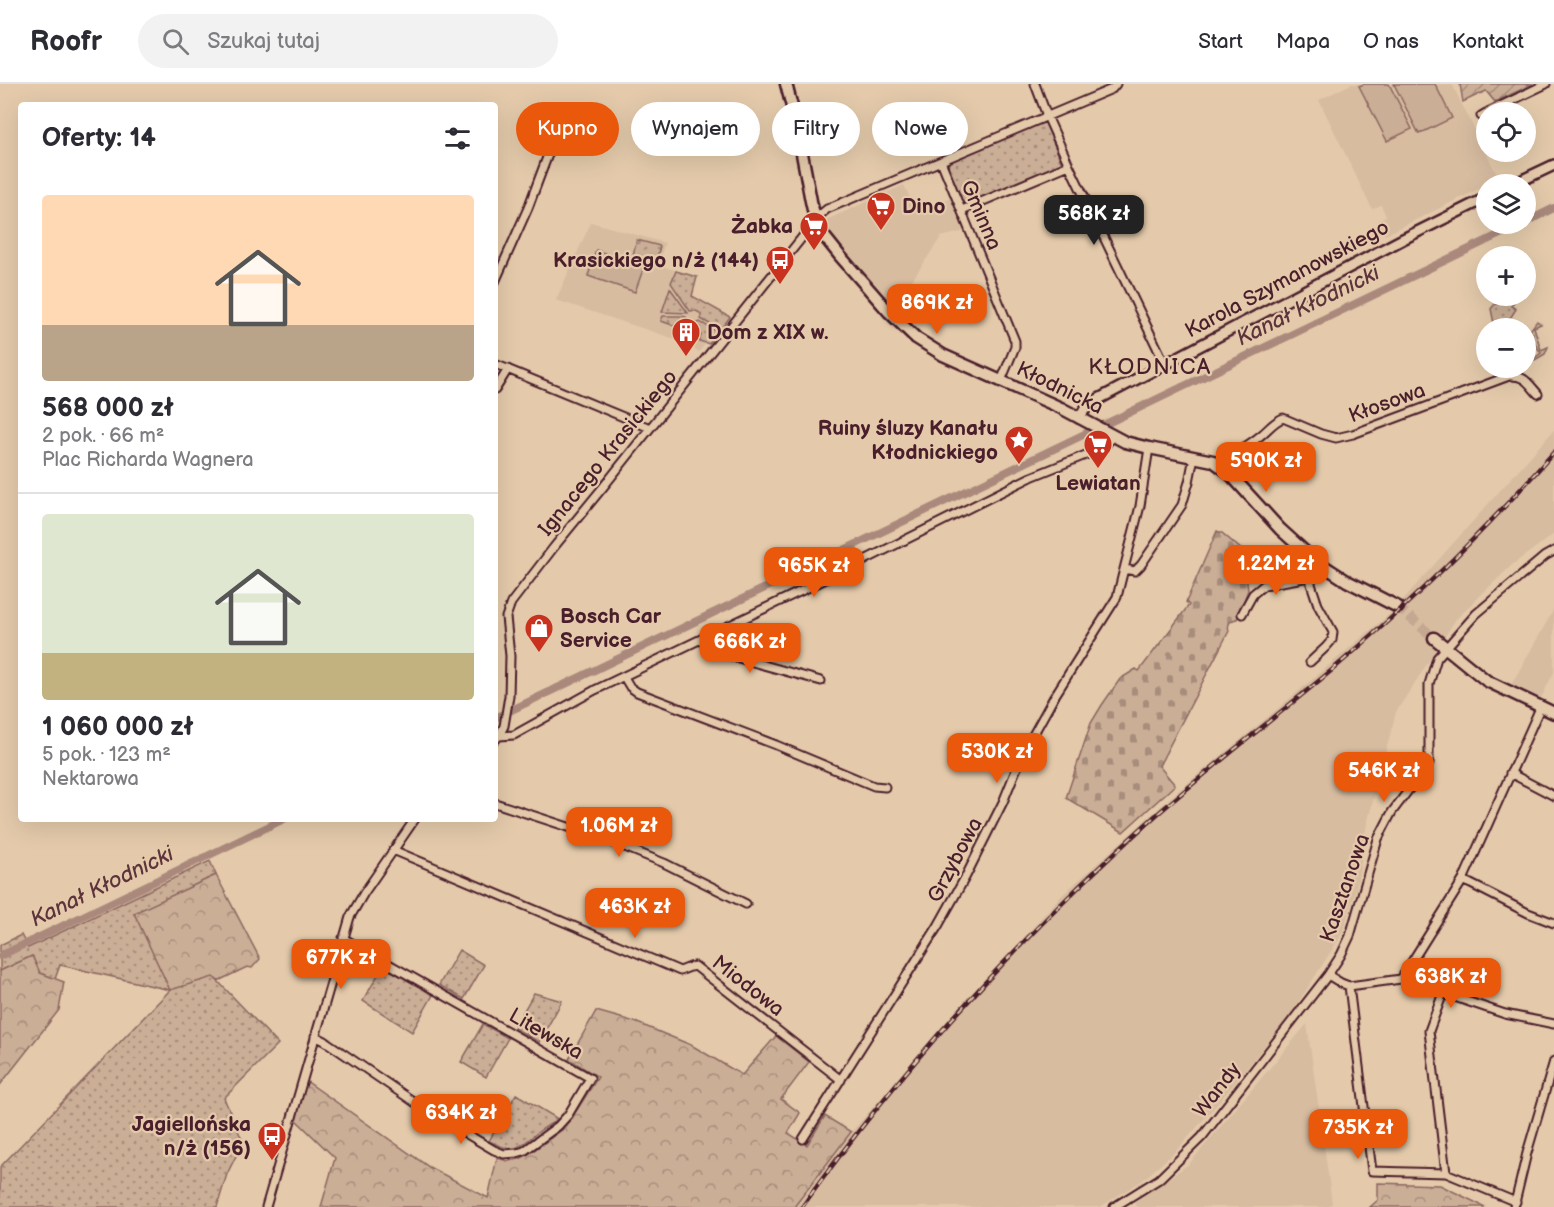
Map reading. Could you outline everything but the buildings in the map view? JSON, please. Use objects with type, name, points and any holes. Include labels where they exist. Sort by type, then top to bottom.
[{"type":"main road","name":"Kłodnicka","points":[[786,84],[794,111],[815,219],[824,236],[840,256],[889,312],[916,338],[943,355],[1061,408],[1125,442],[1213,461],[1312,559],[1347,581],[1398,607]]},
{"type":"main road","points":[[1434,638],[1487,681],[1554,713]]},
{"type":"street","points":[[1035,84],[1069,165],[1165,364]]},
{"type":"street","points":[[815,219],[827,209],[1112,89],[1116,84]]},
{"type":"street","points":[[1509,102],[1546,84]]},
{"type":"street","points":[[498,275],[528,208],[548,156]]},
{"type":"street","name":"Gminna","points":[[941,161],[1016,341],[1001,381]]},
{"type":"street","points":[[962,210],[1069,165]]},
{"type":"street","points":[[1535,174],[1554,165]]},
{"type":"street","name":"Karola Szymanowskiego","points":[[1079,418],[1093,402],[1476,203]]},
{"type":"street","name":"Ignacego Krasickiego","points":[[498,736],[504,726],[509,696],[510,656],[506,617],[511,603],[815,219]]},
{"type":"street","points":[[498,365],[650,428]]},
{"type":"street","points":[[498,385],[508,369]]},
{"type":"street","name":"Kłosowa","points":[[1220,466],[1228,457],[1258,438],[1275,422],[1283,418],[1336,438],[1353,434],[1509,376],[1524,378],[1538,394]]},
{"type":"street","points":[[498,738],[514,735],[595,690],[1031,477],[1103,448],[1111,435]]},
{"type":"street","name":"Grzybowa","points":[[803,1139],[938,926],[998,812],[1036,730],[1117,597],[1140,506],[1149,448]]},
{"type":"street","points":[[1124,569],[1135,571],[1141,565],[1182,505],[1194,457]]},
{"type":"street","name":"Kasztanowa","points":[[1349,986],[1328,975],[1350,936],[1378,839],[1392,812],[1429,763],[1429,684],[1437,658],[1476,614],[1554,551]]},
{"type":"street","points":[[1310,662],[1332,640],[1333,632],[1318,605],[1311,584],[1312,559]]},
{"type":"street","points":[[1242,614],[1253,594],[1264,585],[1310,577]]},
{"type":"street","points":[[701,639],[709,650],[821,681]]},
{"type":"street","points":[[624,677],[630,687],[637,692],[776,745],[874,786],[885,787]]},
{"type":"street","points":[[1401,979],[1462,880],[1540,708]]},
{"type":"street","points":[[1510,773],[1554,796]]},
{"type":"street","points":[[498,804],[605,839],[664,863],[746,904]]},
{"type":"street","points":[[266,1207],[343,938],[354,907],[413,822]]},
{"type":"street","name":"Miodowa","points":[[393,850],[680,971],[695,966],[841,1080]]},
{"type":"street","points":[[1462,880],[1528,913],[1554,923]]},
{"type":"street","name":"Litewska","points":[[315,1036],[437,1118],[504,1154],[517,1154],[524,1151],[558,1126],[568,1115],[590,1078],[343,938]]},
{"type":"street","name":"Wandy","points":[[1114,1207],[1159,1179],[1202,1137],[1328,975]]},
{"type":"street","points":[[1554,1024],[1505,1014],[1401,979],[1349,986],[1372,1172],[1446,1173],[1515,1205],[1527,1153],[1554,1061]]},
{"type":"street","points":[[1443,993],[1429,1031],[1446,1173]]},
{"type":"shaded area","points":[[1351,84],[1452,84],[1476,133],[1476,162],[1491,162],[1497,174],[1476,174],[1476,190],[1385,235],[1378,221],[1386,216],[1381,205],[1372,209],[1319,100]]},
{"type":"shaded area","points":[[904,185],[916,211],[951,197],[965,231],[941,237],[911,282],[890,302],[834,238],[824,221]]},
{"type":"shaded area","points":[[591,222],[665,243],[658,265],[698,277],[692,296],[727,315],[699,352],[688,344],[669,337],[556,300]]},
{"type":"shaded area","points":[[1554,430],[1554,534],[1512,565],[1456,619],[1396,712],[1366,828],[1357,886],[1342,934],[1291,1014],[1179,1148],[1143,1180],[1100,1207],[794,1207],[847,1137],[1059,898],[1171,797],[1393,611]]},
{"type":"shaded area","points":[[1554,609],[1554,672],[1541,698],[1511,685]]},
{"type":"shaded area","points":[[1307,1024],[1332,1203],[1328,1207],[1136,1207],[1134,1202],[1189,1164]]},
{"type":"green space","points":[[1389,84],[1412,129],[1387,141],[1359,86]]},
{"type":"green space","points":[[1394,84],[1435,84],[1452,118],[1419,134]]},
{"type":"green space","points":[[1460,84],[1533,84],[1495,102],[1486,91],[1463,102]]},
{"type":"green space","points":[[1045,122],[1062,164],[964,205],[948,167],[949,162]]},
{"type":"green space","points":[[637,240],[660,246],[656,262],[633,255]]},
{"type":"green space","points":[[596,250],[644,267],[635,292],[588,276]]},
{"type":"green space","points":[[676,271],[697,277],[692,296],[730,317],[720,330],[701,319],[701,314],[698,312],[690,311],[671,283]]},
{"type":"green space","points":[[670,288],[688,313],[662,312]]},
{"type":"green space","points":[[1493,306],[1511,306],[1516,309],[1510,318],[1493,318],[1491,309]]},
{"type":"green space","points":[[663,316],[686,317],[689,324],[693,326],[700,322],[718,332],[709,344],[699,341],[701,335],[690,331],[688,336],[683,334],[684,329],[661,321]]},
{"type":"green space","points":[[1536,334],[1541,350],[1548,347],[1545,354],[1536,359],[1541,353],[1536,345]]},
{"type":"green space","points":[[1217,531],[1243,551],[1248,590],[1237,619],[1228,626],[1229,631],[1159,766],[1175,785],[1123,832],[1066,798],[1091,723],[1120,679],[1136,669],[1139,671],[1189,605],[1186,602]]},
{"type":"green space","points":[[210,861],[216,875],[134,914],[213,976],[278,1044],[224,1098],[243,1142],[227,1174],[217,1207],[0,1207],[0,1167],[170,990],[60,965],[55,979],[40,973],[32,956],[0,971],[0,945],[21,935],[28,948]]},
{"type":"green space","points":[[216,875],[260,959],[252,968],[247,967],[218,981],[213,977],[170,990],[134,913]]},
{"type":"green space","points":[[459,950],[484,965],[464,999],[439,985]]},
{"type":"green space","points":[[32,956],[40,973],[64,982],[59,1010],[0,1085],[0,971]]},
{"type":"green space","points":[[383,966],[433,995],[412,1032],[363,1001]]},
{"type":"green space","points":[[534,993],[562,1001],[539,1042],[514,1028]]},
{"type":"green space","points":[[596,1011],[635,1022],[691,1045],[742,1075],[776,1036],[809,1062],[781,1099],[800,1113],[788,1133],[807,1145],[825,1116],[851,1132],[794,1207],[321,1207],[335,1158],[296,1120],[306,1081],[429,1167],[488,1198],[497,1158],[508,1161],[520,1159],[566,1127],[598,1077],[569,1059]]},
{"type":"green space","points":[[483,1024],[508,1038],[486,1077],[461,1062]]},
{"type":"green space","points":[[516,1094],[558,1119],[519,1146],[510,1149],[489,1141]]},
{"type":"green space","points":[[1378,1183],[1440,1185],[1485,1207],[1370,1207],[1378,1200]]},
{"type":"waterway","name":"Kanał Kłodnicki","points":[[1536,217],[1554,208]]},
{"type":"waterway","name":"Kanał Kłodnicki","points":[[498,717],[1500,234]]},
{"type":"waterway","name":"Kanał Kłodnicki","points":[[0,956],[278,822]]},
{"type":"tunnel","points":[[1398,607],[1434,638]]},
{"type":"railway","points":[[802,1207],[841,1154],[924,1052],[967,1002],[1058,907],[1154,817],[1390,619],[1475,538],[1554,452]]},
{"type":"place","name":"Dino","points":[[881,232]]},
{"type":"place","name":"Żabka","points":[[814,252]]},
{"type":"place","name":"Krasickiego n/ż (144)","points":[[780,286]]},
{"type":"place","name":"Dom z XIX w.","points":[[686,358]]},
{"type":"place","name":"Ruiny śluzy Kanału Kłodnickiego","points":[[1019,466]]},
{"type":"place","name":"Lewiatan","points":[[1098,470]]},
{"type":"place","name":"Bosch Car Service","points":[[539,654]]},
{"type":"place","name":"Jagiellońska n/ż (156)","points":[[272,1162]]},
{"type":"district","name":"KŁODNICA","points":[[1150,367]]}]
